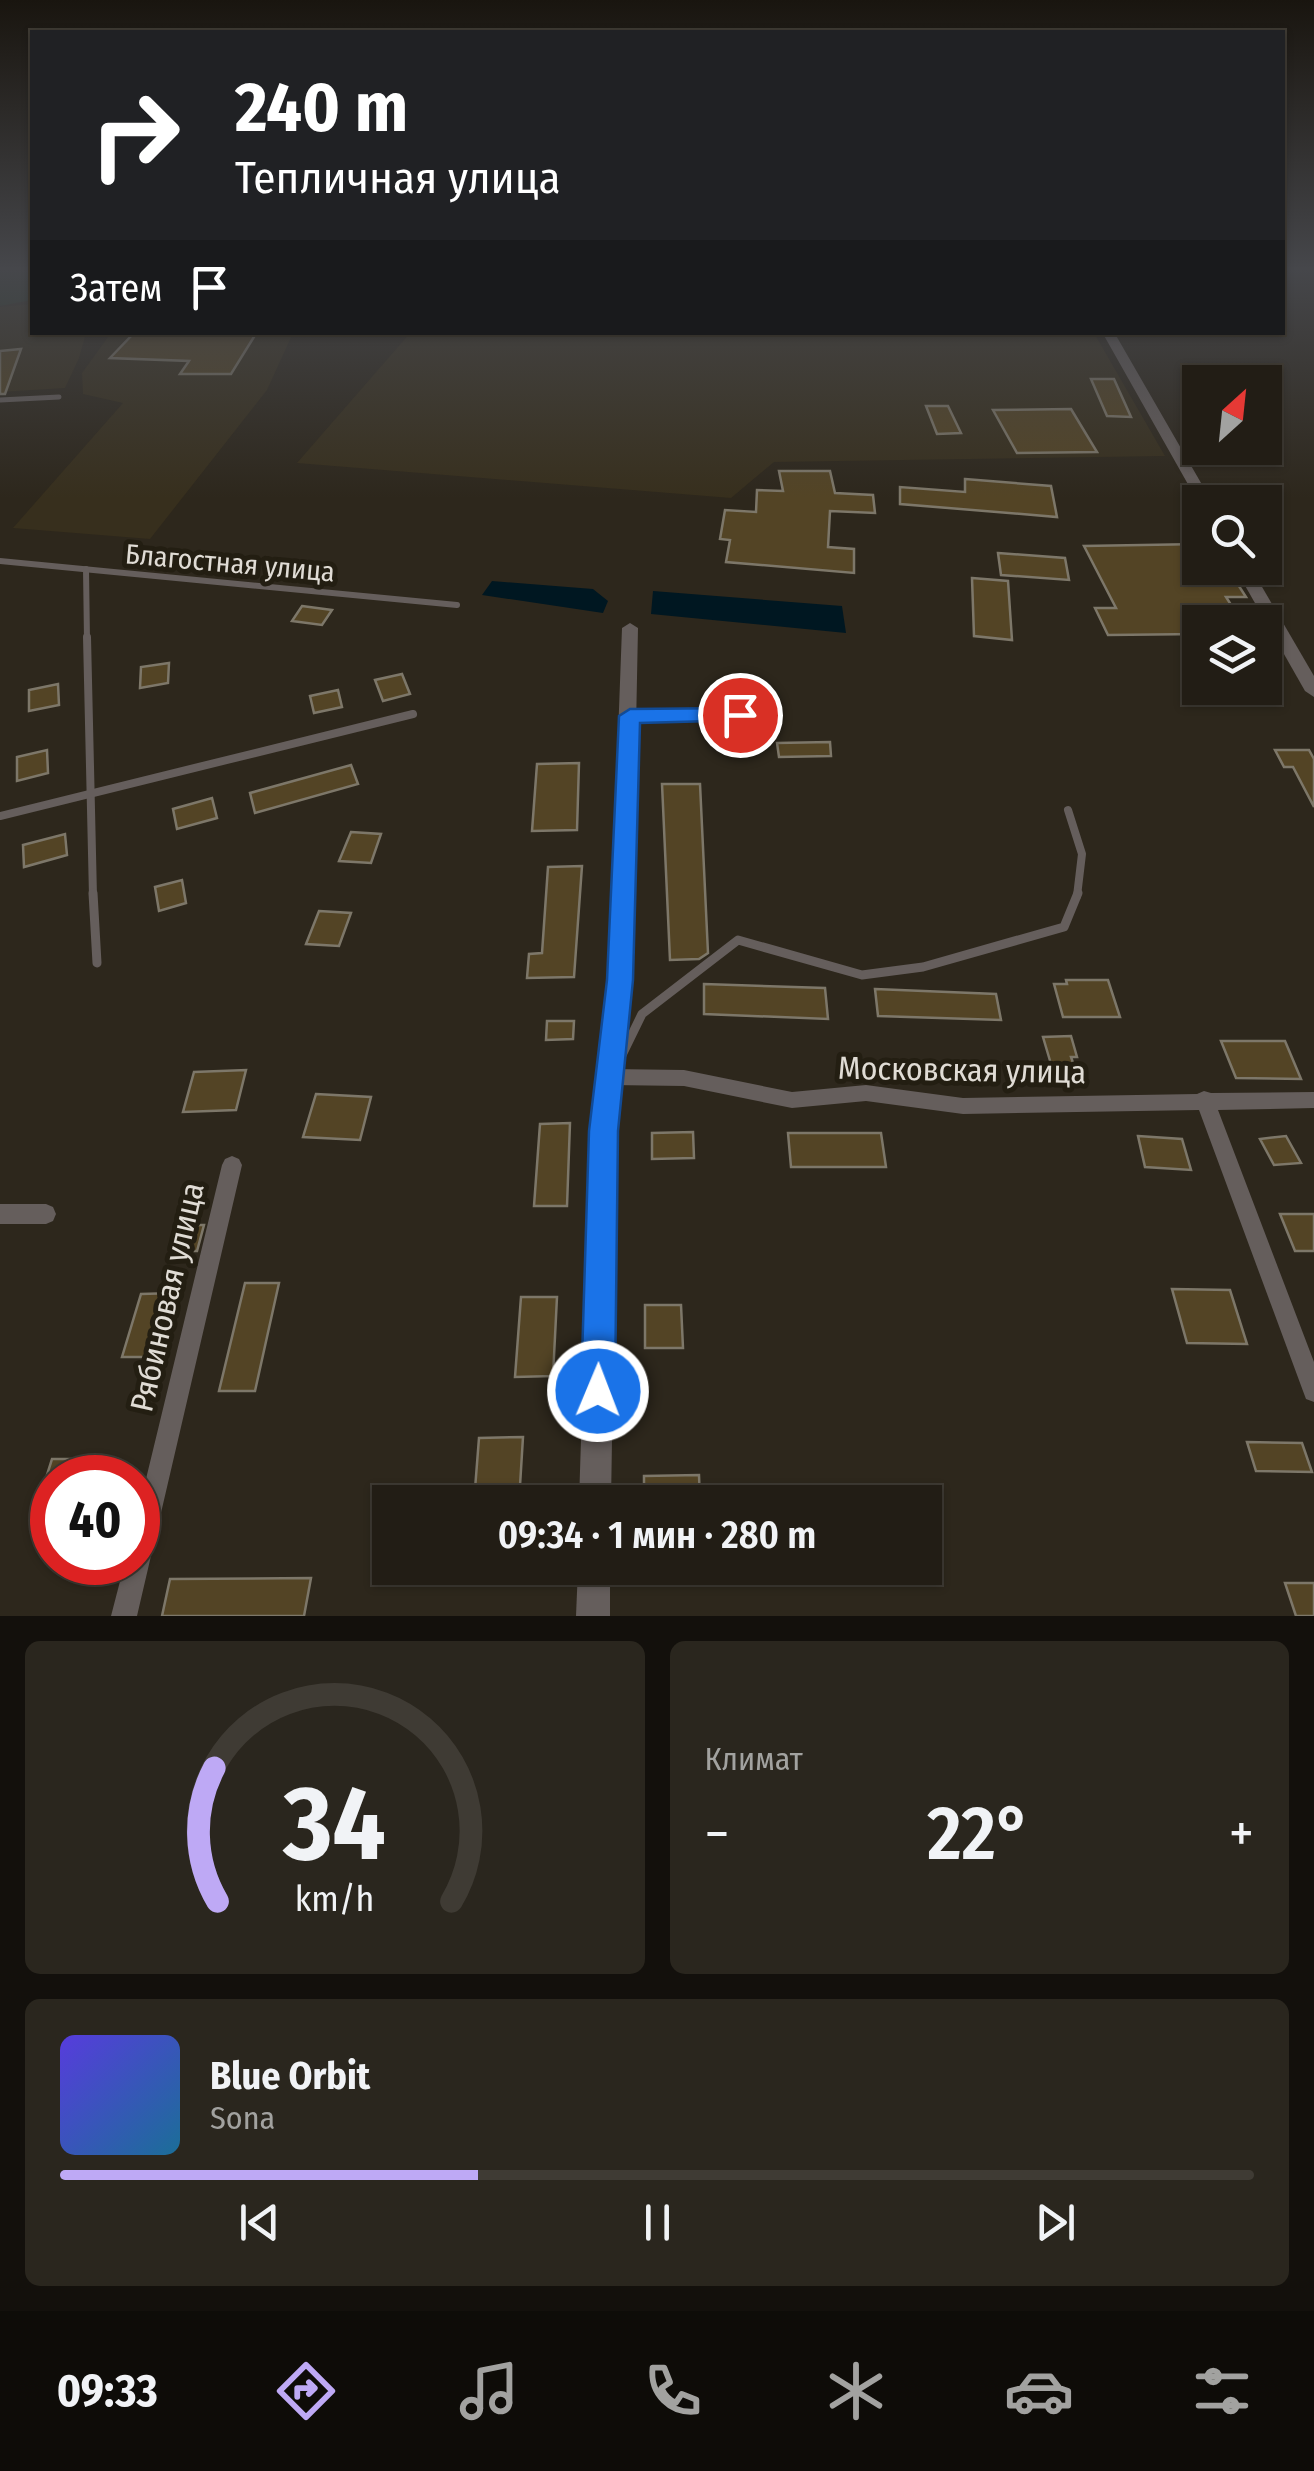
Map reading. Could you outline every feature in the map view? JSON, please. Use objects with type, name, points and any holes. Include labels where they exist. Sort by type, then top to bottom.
[{"type":"street","points":[[1116,346],[1195,485]]},
{"type":"street","points":[[1253,585],[1314,691]]},
{"type":"street","points":[[595,1485],[604,1131],[620,980],[630,628]]},
{"type":"street","points":[[630,716],[740,715]]},
{"type":"street","name":"Московская улица","points":[[611,1077],[684,1078],[792,1100],[866,1093],[963,1106],[1314,1100]]},
{"type":"street","points":[[1204,1099],[1314,1391]]},
{"type":"street","name":"Рябиновая улица","points":[[160,1465],[232,1165]]},
{"type":"street","points":[[0,1214],[46,1214]]},
{"type":"street","name":"Рябиновая улица","points":[[124,1616],[131,1585]]},
{"type":"street","points":[[593,1616],[594,1585]]},
{"type":"lane","points":[[0,400],[59,397]]},
{"type":"lane","name":"Благостная улица","points":[[0,561],[457,605]]},
{"type":"lane","points":[[86,569],[88,794],[97,963]]},
{"type":"lane","points":[[0,816],[413,714]]},
{"type":"lane","points":[[611,1077],[642,1014],[738,940],[862,975],[923,967],[1064,927],[1080,900],[1081,833],[1068,810]]},
{"type":"shaded area","points":[[0,346],[82,346],[65,388],[0,392]]},
{"type":"shaded area","points":[[101,346],[287,346],[267,390],[150,539],[13,528],[123,403],[83,394],[82,373]]},
{"type":"shaded area","points":[[398,346],[1102,346],[1165,456],[774,462],[731,498],[297,463]]},
{"type":"water","points":[[492,581],[593,589],[608,601],[603,613],[482,595]]},
{"type":"water","points":[[653,591],[842,606],[846,633],[651,614]]},
{"type":"building","points":[[121,346],[248,346],[231,374],[180,374],[189,361],[110,358]]},
{"type":"building","points":[[21,349],[5,394],[0,394],[0,351]]},
{"type":"building","points":[[1091,379],[1114,379],[1131,417],[1107,416]]},
{"type":"building","points":[[926,406],[948,406],[961,433],[937,434]]},
{"type":"building","points":[[1071,409],[1097,452],[1017,453],[993,410]]},
{"type":"building","points":[[779,471],[830,471],[835,493],[873,495],[875,513],[830,511],[828,547],[854,549],[854,573],[726,562],[730,540],[720,539],[725,510],[756,512],[757,490],[783,491]]},
{"type":"building","points":[[965,479],[1051,486],[1057,517],[900,504],[900,487],[965,492]]},
{"type":"building","points":[[1182,544],[1182,585],[1238,585],[1246,597],[1226,597],[1231,605],[1182,605],[1182,634],[1108,635],[1095,608],[1116,608],[1084,546]]},
{"type":"building","points":[[998,553],[1065,558],[1069,580],[1001,575]]},
{"type":"building","points":[[972,578],[1008,581],[1012,640],[974,636]]},
{"type":"building","points":[[302,606],[332,610],[322,625],[292,621]]},
{"type":"building","points":[[169,663],[168,683],[140,688],[141,667]]},
{"type":"building","points":[[402,674],[410,694],[383,701],[375,680]]},
{"type":"building","points":[[58,684],[59,705],[29,711],[29,690]]},
{"type":"building","points":[[338,690],[342,707],[314,713],[310,696]]},
{"type":"building","points":[[830,742],[831,756],[779,757],[777,743]]},
{"type":"building","points":[[47,750],[48,773],[17,781],[17,757]]},
{"type":"building","points":[[1275,750],[1309,750],[1314,759],[1314,807],[1293,767],[1284,767]]},
{"type":"building","points":[[579,763],[577,830],[532,831],[537,764]]},
{"type":"building","points":[[351,765],[358,784],[255,813],[250,793]]},
{"type":"building","points":[[662,784],[700,784],[708,953],[699,959],[670,960]]},
{"type":"building","points":[[212,798],[217,818],[177,829],[173,809]]},
{"type":"building","points":[[351,832],[381,834],[371,863],[339,861]]},
{"type":"building","points":[[65,834],[67,855],[24,867],[23,845]]},
{"type":"building","points":[[582,866],[574,977],[527,978],[529,954],[542,953],[548,867]]},
{"type":"building","points":[[182,880],[186,903],[159,911],[155,887]]},
{"type":"building","points":[[319,911],[351,913],[339,946],[306,944]]},
{"type":"building","points":[[1066,980],[1108,980],[1120,1017],[1063,1017],[1054,984],[1067,984]]},
{"type":"building","points":[[704,984],[825,988],[828,1019],[704,1014]]},
{"type":"building","points":[[875,989],[996,994],[1001,1020],[878,1016]]},
{"type":"building","points":[[547,1021],[574,1021],[573,1039],[546,1040]]},
{"type":"building","points":[[1071,1036],[1077,1057],[1071,1057],[1079,1080],[1056,1081],[1043,1037]]},
{"type":"building","points":[[1221,1041],[1285,1041],[1301,1079],[1236,1078]]},
{"type":"building","points":[[246,1070],[236,1110],[183,1112],[194,1072]]},
{"type":"building","points":[[316,1094],[371,1097],[360,1140],[303,1137]]},
{"type":"building","points":[[570,1123],[567,1206],[534,1206],[540,1124]]},
{"type":"building","points":[[693,1132],[694,1158],[652,1159],[652,1133]]},
{"type":"building","points":[[788,1133],[881,1133],[886,1167],[791,1167]]},
{"type":"building","points":[[1138,1136],[1182,1139],[1191,1170],[1145,1167]]},
{"type":"building","points":[[1286,1136],[1301,1163],[1274,1165],[1260,1139]]},
{"type":"building","points":[[1280,1214],[1314,1214],[1314,1251],[1295,1251]]},
{"type":"building","points":[[186,1225],[204,1225],[197,1251],[179,1251]]},
{"type":"building","points":[[245,1283],[279,1283],[255,1391],[219,1391]]},
{"type":"building","points":[[1172,1289],[1230,1290],[1247,1344],[1187,1343]]},
{"type":"building","points":[[175,1293],[157,1357],[122,1357],[141,1294]]},
{"type":"building","points":[[521,1297],[557,1297],[553,1376],[515,1377]]},
{"type":"building","points":[[645,1305],[681,1305],[683,1348],[645,1348]]},
{"type":"building","points":[[523,1437],[520,1485],[475,1485],[479,1438]]},
{"type":"building","points":[[1247,1442],[1302,1443],[1312,1472],[1256,1471]]},
{"type":"building","points":[[699,1475],[699,1485],[644,1485],[644,1476]]},
{"type":"building","points":[[311,1578],[304,1616],[162,1616],[170,1579]]},
{"type":"building","points":[[1285,1583],[1314,1583],[1314,1616],[1296,1616]]},
{"type":"route","points":[[598,1391],[604,1131],[620,980],[622,844],[630,716],[740,715]]}]
